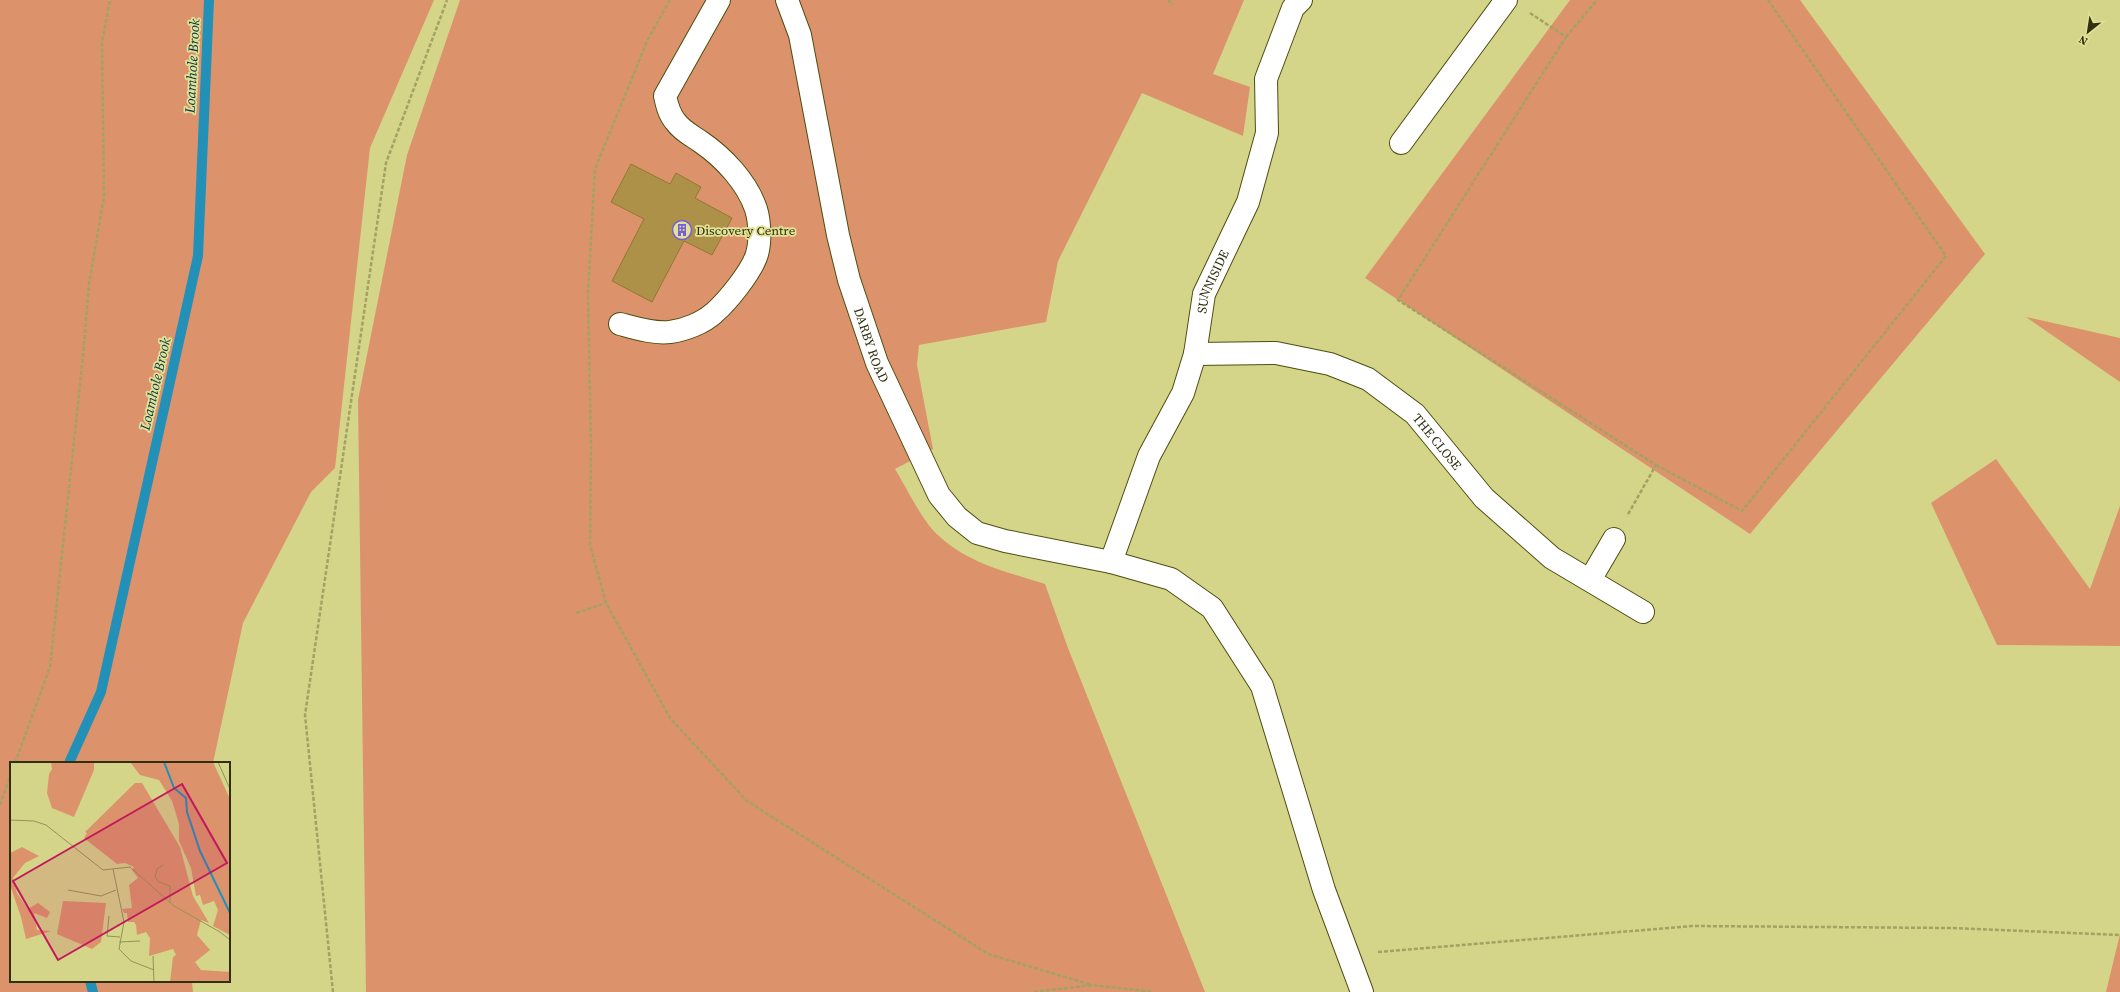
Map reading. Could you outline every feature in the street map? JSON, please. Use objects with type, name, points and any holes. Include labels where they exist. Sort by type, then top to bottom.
[{"type":"street","points":[[620,324],[641,330],[670,332],[692,326],[714,313],[745,276],[756,256],[759,231],[756,209],[747,191],[733,171],[724,162],[701,142],[686,133],[674,121],[669,111],[665,96],[719,0]]},
{"type":"street","name":"DARBY ROAD","points":[[787,0],[800,35],[838,235],[850,280],[877,363],[939,495],[957,517],[977,533],[1006,542],[1111,562],[1171,579],[1212,608],[1262,686],[1324,890],[1362,992]]},
{"type":"street","name":"SUNNISIDE","points":[[1111,562],[1149,456],[1182,393],[1195,354],[1204,294],[1248,202],[1267,133],[1266,78],[1293,8],[1301,0]]},
{"type":"street","points":[[1401,143],[1506,0]]},
{"type":"street","name":"THE CLOSE","points":[[1195,354],[1276,353],[1330,364],[1368,379],[1415,414],[1484,498],[1552,558],[1643,612]]},
{"type":"street","points":[[1590,580],[1614,539]]},
{"type":"path","points":[[15,762],[50,667],[83,356],[89,284],[104,197],[102,42],[110,0]]},
{"type":"path","points":[[333,992],[305,715],[386,163],[447,0]]},
{"type":"path","points":[[670,0],[648,39],[595,169],[588,293],[590,545],[606,603],[670,718],[747,801],[988,954],[1092,985],[1154,992]]},
{"type":"path","points":[[1168,0],[1173,5]]},
{"type":"path","points":[[1597,0],[1566,37],[1398,300],[1656,465],[1742,511],[1946,256],[1768,0]]},
{"type":"path","points":[[1529,12],[1566,37]]},
{"type":"path","points":[[1614,539],[1656,465]]},
{"type":"path","points":[[576,613],[606,603]]},
{"type":"path","points":[[0,804],[10,777]]},
{"type":"path","points":[[1348,955],[1692,926],[1951,928],[2120,935]]},
{"type":"path","points":[[1034,992],[1092,985]]},
{"type":"shaded area","points":[[0,0],[434,0],[370,148],[335,468],[311,492],[243,623],[213,762],[10,762],[10,982],[192,982],[193,992],[0,992]]},
{"type":"shaded area","points":[[460,0],[1244,0],[1213,74],[1250,87],[1243,136],[1142,93],[1058,261],[1046,322],[919,345],[917,365],[933,449],[895,469],[922,516],[932,529],[957,550],[999,570],[1045,584],[1068,648],[1205,992],[366,992],[358,400],[407,155]]},
{"type":"shaded area","points":[[1570,0],[1800,0],[1985,254],[1750,534],[1365,278]]},
{"type":"shaded area","points":[[2026,317],[2120,338],[2120,382]]},
{"type":"shaded area","points":[[1996,459],[2090,589],[2120,506],[2120,646],[1997,645],[1931,503]]},
{"type":"shaded area","points":[[2120,934],[2120,992],[2106,992]]},
{"type":"building","name":"Discovery Centre","points":[[631,164],[670,184],[676,173],[701,187],[695,198],[732,218],[712,255],[684,241],[652,302],[612,281],[644,219],[611,202]]},
{"type":"waterway","name":"Loamhole Brook","points":[[69,762],[101,692],[198,256],[209,0]]},
{"type":"waterway","name":"Loamhole Brook","points":[[90,982],[93,992]]},
{"type":"place","name":"Discovery Centre","points":[[682,230]]}]
